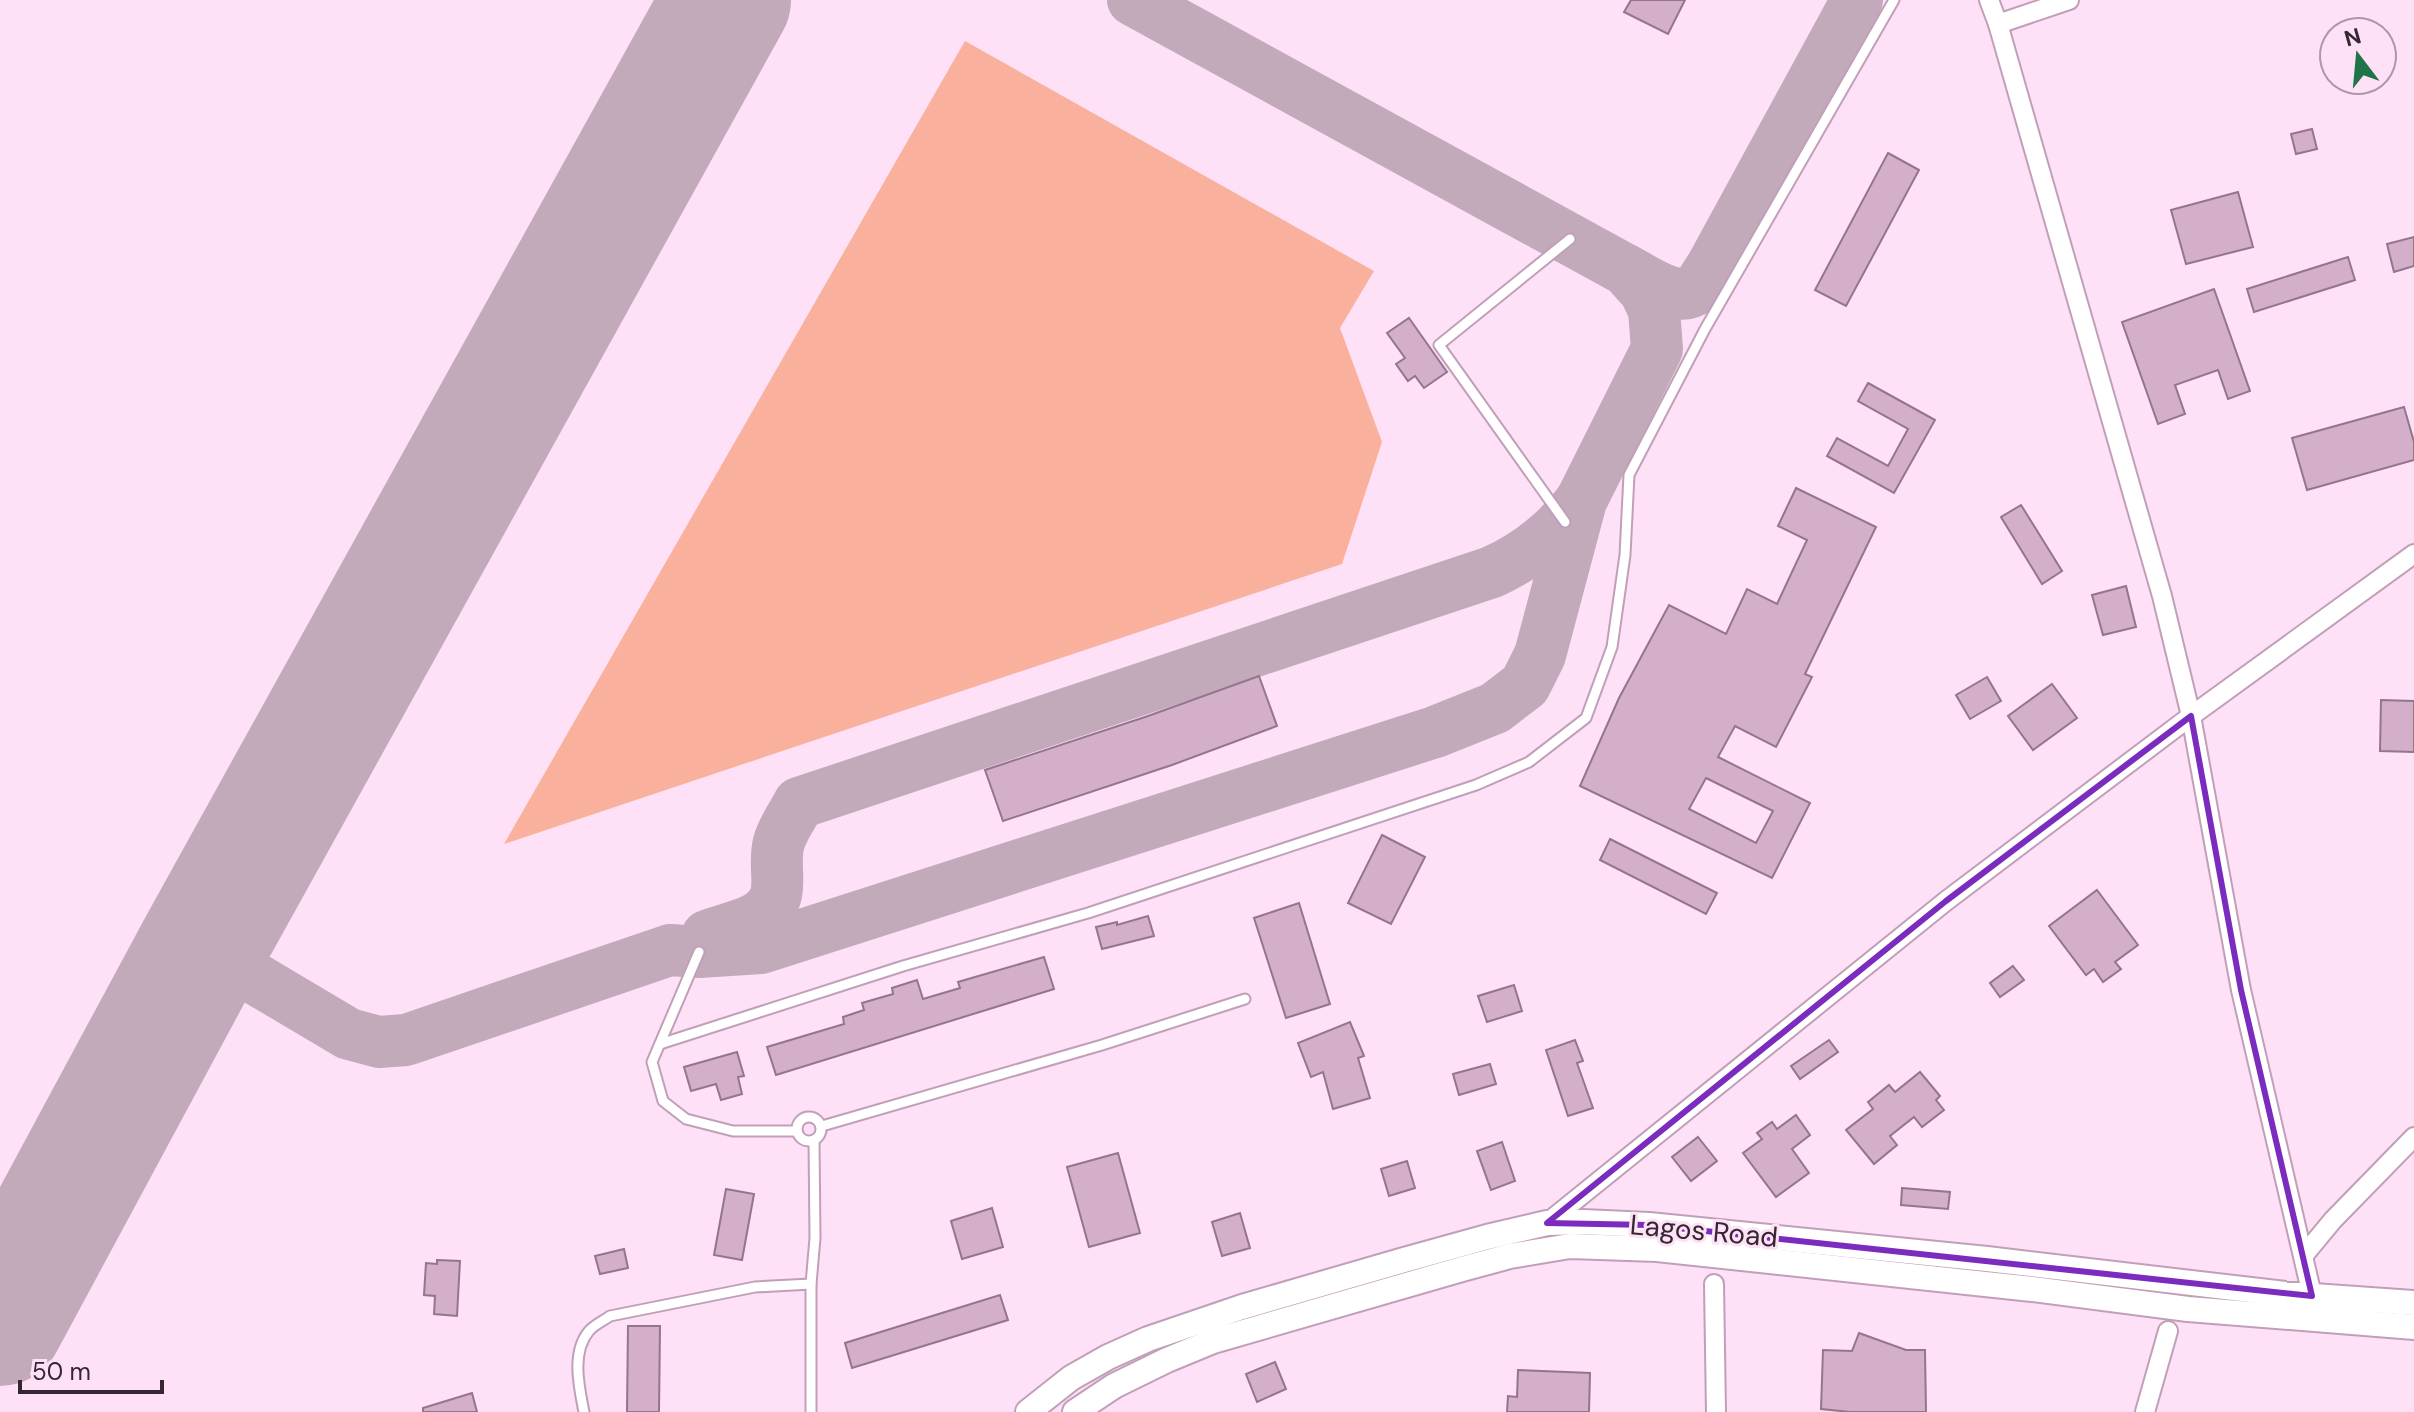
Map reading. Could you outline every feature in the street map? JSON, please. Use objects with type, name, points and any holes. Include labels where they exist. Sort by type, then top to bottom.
[{"type":"main road","name":"Lagos Road","points":[[1028,1412],[1071,1378],[1148,1339],[1242,1307],[1487,1237],[1547,1223],[1664,1226],[2002,1261],[2315,1308],[2414,1327]]},
{"type":"main road","name":"Lagos Road","points":[[1075,1412],[1114,1386],[1213,1341],[1510,1256],[1570,1246],[1688,1252],[2188,1309],[2315,1308],[2394,1300],[2414,1303]]},
{"type":"street","points":[[1989,0],[2162,596],[2191,716],[2241,990],[2315,1308]]},
{"type":"street","points":[[1998,24],[2069,0]]},
{"type":"street","points":[[1547,1223],[1946,901],[2191,716],[2414,554]]},
{"type":"street","points":[[2304,1255],[2333,1220],[2414,1137]]},
{"type":"street","points":[[1714,1284],[1716,1412]]},
{"type":"street","points":[[2145,1412],[2168,1331]]},
{"type":"lane","points":[[660,1044],[903,966],[1088,913],[1476,785],[1529,762],[1586,718],[1612,647],[1625,555],[1629,475],[1705,329],[1894,0]]},
{"type":"lane","points":[[1565,522],[1439,345],[1570,239]]},
{"type":"lane","points":[[699,952],[652,1062],[663,1101],[686,1119],[733,1131],[797,1131]]},
{"type":"lane","points":[[822,1126],[1102,1045],[1245,999]]},
{"type":"lane","points":[[797,1131],[800,1121],[810,1116],[822,1126],[814,1140],[811,1412]]},
{"type":"lane","points":[[797,1131],[803,1140],[814,1140]]},
{"type":"lane","points":[[584,1412],[578,1348],[590,1330],[610,1316],[755,1287],[811,1284]]},
{"type":"highlighted area","points":[[2191,716],[2241,990],[2312,1296],[1649,1225],[1547,1223],[1946,901]]},
{"type":"shaded area","points":[[965,41],[1374,271],[1340,328],[1382,442],[1342,564],[504,844]]},
{"type":"building","points":[[1631,0],[1685,0],[1668,34],[1624,12]]},
{"type":"building","points":[[2312,129],[2317,149],[2296,154],[2291,134]]},
{"type":"building","points":[[1888,153],[1919,170],[1846,306],[1815,290]]},
{"type":"building","points":[[2238,192],[2253,247],[2186,264],[2171,210]]},
{"type":"building","points":[[2414,237],[2414,266],[2394,272],[2387,244]]},
{"type":"building","points":[[2348,257],[2355,280],[2254,312],[2247,289]]},
{"type":"building","points":[[2214,289],[2250,391],[2228,399],[2218,370],[2175,385],[2185,414],[2158,424],[2122,322]]},
{"type":"building","points":[[1409,318],[1447,372],[1424,388],[1415,376],[1408,381],[1396,364],[1405,358],[1387,333]]},
{"type":"building","points":[[1868,383],[1935,420],[1894,493],[1827,456],[1837,438],[1888,466],[1908,429],[1858,401]]},
{"type":"building","points":[[2404,407],[2414,442],[2414,460],[2307,490],[2292,438]]},
{"type":"building","points":[[1796,488],[1876,527],[1805,674],[1812,677],[1776,747],[1735,726],[1718,757],[1810,803],[1772,878],[1580,786],[1619,698],[1669,605],[1726,634],[1747,589],[1777,604],[1807,540],[1778,526]],"holes":[[[1706,778],[1773,811],[1756,843],[1689,809]]]},
{"type":"building","points":[[2021,505],[2062,571],[2042,584],[2001,517]]},
{"type":"building","points":[[2126,586],[2136,627],[2103,635],[2092,595]]},
{"type":"building","points":[[1259,676],[1277,726],[1172,765],[1003,821],[985,770]]},
{"type":"building","points":[[1987,677],[2001,701],[1970,719],[1956,695]]},
{"type":"building","points":[[2052,684],[2077,718],[2033,750],[2008,716]]},
{"type":"building","points":[[2381,700],[2414,701],[2414,752],[2380,751]]},
{"type":"building","points":[[1382,835],[1425,857],[1391,924],[1348,903]]},
{"type":"building","points":[[1610,839],[1717,893],[1706,914],[1600,860]]},
{"type":"building","points":[[2097,890],[2138,945],[2115,962],[2121,969],[2103,982],[2094,969],[2086,975],[2049,926]]},
{"type":"building","points":[[1299,903],[1330,1004],[1286,1018],[1254,918]]},
{"type":"building","points":[[1148,916],[1154,936],[1102,949],[1096,927]]},
{"type":"building","points":[[1044,957],[1054,989],[776,1075],[767,1047],[844,1024],[843,1017],[864,1010],[862,1003],[893,994],[892,988],[917,980],[923,999],[960,988],[958,982]]},
{"type":"building","points":[[2013,966],[2024,980],[2000,997],[1990,983]]},
{"type":"building","points":[[1514,985],[1522,1011],[1487,1022],[1478,996]]},
{"type":"building","points":[[1350,1022],[1364,1056],[1358,1058],[1370,1098],[1333,1109],[1323,1072],[1311,1077],[1298,1043]]},
{"type":"building","points":[[1575,1040],[1583,1061],[1577,1063],[1593,1108],[1568,1116],[1546,1050]]},
{"type":"building","points":[[1829,1040],[1838,1052],[1800,1079],[1791,1066]]},
{"type":"building","points":[[737,1052],[744,1076],[738,1077],[742,1094],[721,1100],[716,1084],[691,1091],[684,1067]]},
{"type":"building","points":[[1490,1064],[1496,1084],[1459,1095],[1453,1074]]},
{"type":"building","points":[[1920,1072],[1940,1096],[1936,1100],[1944,1110],[1922,1127],[1914,1117],[1890,1136],[1897,1145],[1874,1164],[1846,1130],[1873,1109],[1868,1102],[1889,1085],[1895,1092]]},
{"type":"building","points":[[1796,1115],[1810,1135],[1792,1149],[1809,1173],[1776,1197],[1743,1153],[1762,1139],[1757,1133],[1772,1122],[1777,1129]]},
{"type":"building","points":[[1698,1137],[1717,1161],[1691,1181],[1672,1157]]},
{"type":"building","points":[[1502,1142],[1515,1181],[1491,1190],[1477,1151]]},
{"type":"building","points":[[1118,1153],[1140,1233],[1089,1247],[1067,1167]]},
{"type":"building","points":[[1407,1161],[1415,1188],[1389,1196],[1381,1169]]},
{"type":"building","points":[[1902,1188],[1950,1192],[1948,1209],[1901,1205]]},
{"type":"building","points":[[726,1189],[754,1194],[742,1260],[714,1255]]},
{"type":"building","points":[[992,1208],[1003,1247],[962,1259],[951,1221]]},
{"type":"building","points":[[1240,1213],[1250,1248],[1222,1256],[1212,1222]]},
{"type":"building","points":[[624,1249],[628,1268],[600,1274],[595,1256]]},
{"type":"building","points":[[437,1260],[460,1261],[457,1316],[434,1314],[435,1296],[424,1295],[426,1263],[437,1264]]},
{"type":"building","points":[[1000,1295],[1008,1320],[852,1368],[845,1343]]},
{"type":"building","points":[[628,1326],[660,1326],[659,1412],[627,1412]]},
{"type":"building","points":[[1859,1333],[1906,1350],[1925,1350],[1926,1412],[1821,1409],[1823,1350],[1852,1351]]},
{"type":"building","points":[[1275,1362],[1286,1389],[1257,1402],[1246,1374]]},
{"type":"building","points":[[1518,1370],[1590,1373],[1589,1412],[1507,1412],[1508,1396],[1517,1397]]},
{"type":"building","points":[[472,1393],[477,1412],[423,1412],[423,1408]]},
{"type":"taxiway","points":[[202,947],[349,1034],[379,1042],[406,1040],[670,950],[699,952],[761,948],[1435,732],[1495,708],[1525,685],[1540,655],[1581,501],[1657,349],[1654,310],[1645,291],[1626,270],[1133,0]]},
{"type":"taxiway","points":[[1626,270],[1670,292],[1688,293],[1698,287],[1857,0]]},
{"type":"taxiway","points":[[707,936],[748,922],[769,908],[777,891],[779,842],[799,803],[1492,572],[1540,543],[1580,502]]},
{"type":"runway","points":[[0,1322],[202,947],[727,0]]}]
